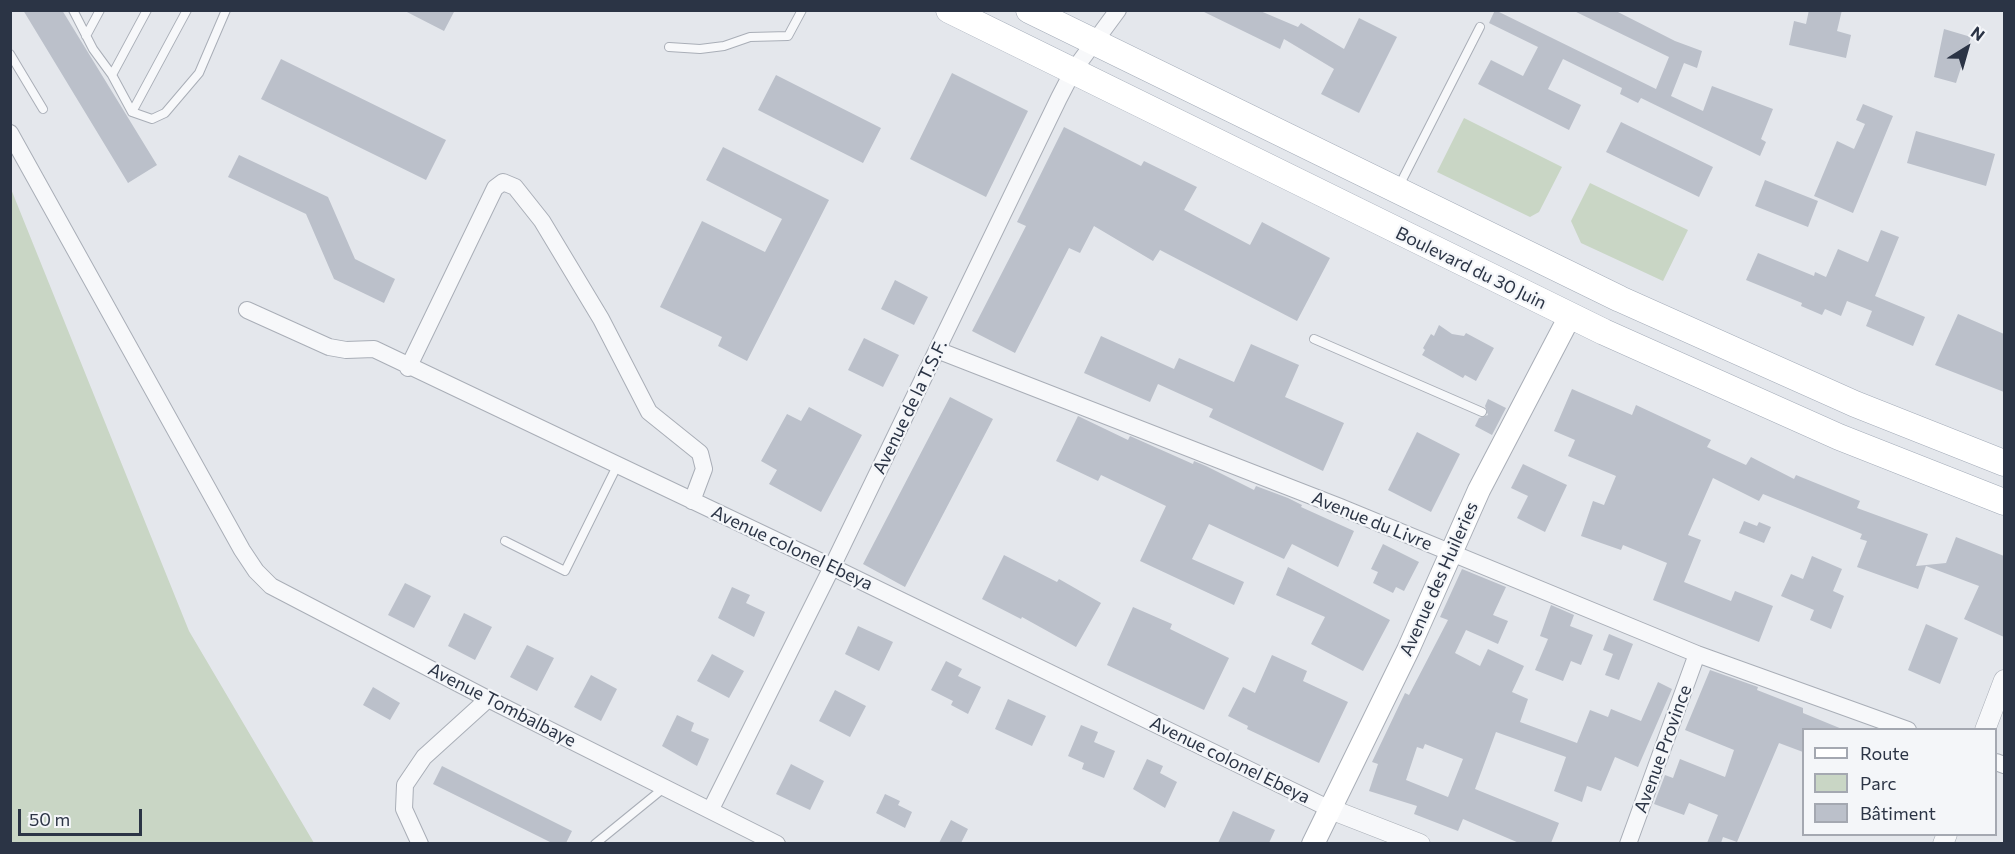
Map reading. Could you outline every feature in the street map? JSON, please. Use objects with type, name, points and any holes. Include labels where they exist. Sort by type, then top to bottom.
[{"type":"main road","name":"Boulevard du 30 Juin","points":[[949,10],[1570,316],[1839,438],[2004,502]]},
{"type":"main road","name":"Boulevard du 30 Juin","points":[[1029,10],[1620,299],[1855,404],[2004,463]]},
{"type":"main road","name":"Avenue des Huileries","points":[[1313,843],[1452,552],[1506,424],[1570,316]]},
{"type":"street","name":"Avenue de la T.S.F.","points":[[711,809],[832,567],[1073,71],[1118,10]]},
{"type":"street","name":"Avenue Tombalbaye","points":[[10,133],[242,550],[256,572],[271,586],[488,699],[777,843]]},
{"type":"street","points":[[408,368],[495,188],[503,182],[515,188],[542,221],[601,319],[649,412],[700,453],[704,469],[692,501]]},
{"type":"street","name":"Avenue colonel Ebeya","points":[[247,310],[329,347],[346,350],[374,349],[408,368],[832,567],[1330,809],[1420,843]]},
{"type":"street","name":"Avenue du Livre","points":[[937,350],[1452,552],[1698,654],[1905,728]]},
{"type":"street","name":"Avenue Province","points":[[1629,843],[1698,654]]},
{"type":"street","points":[[1985,728],[2004,680]]},
{"type":"street","points":[[420,843],[404,809],[405,785],[424,757],[488,699]]},
{"type":"lane","points":[[73,10],[132,112],[152,119],[165,113],[199,73],[226,10]]},
{"type":"lane","points":[[86,36],[100,10]]},
{"type":"lane","points":[[112,75],[147,10]]},
{"type":"lane","points":[[132,112],[187,10]]},
{"type":"lane","points":[[669,47],[700,49],[724,46],[750,37],[788,36],[802,10]]},
{"type":"lane","points":[[1397,191],[1480,27]]},
{"type":"lane","points":[[10,54],[43,109]]},
{"type":"lane","points":[[1314,339],[1482,412]]},
{"type":"lane","points":[[505,541],[565,571],[617,466]]},
{"type":"lane","points":[[595,843],[666,786]]},
{"type":"green space","points":[[1464,118],[1562,167],[1539,212],[1530,217],[1437,172]]},
{"type":"green space","points":[[1590,183],[1688,230],[1663,281],[1581,243],[1571,221]]},
{"type":"green space","points":[[11,189],[189,631],[314,843],[11,843]]},
{"type":"building","points":[[23,10],[62,10],[157,165],[128,183]]},
{"type":"building","points":[[403,10],[455,10],[444,31]]},
{"type":"building","points":[[1200,10],[1258,10],[1298,27],[1301,23],[1344,49],[1359,18],[1397,37],[1359,113],[1321,94],[1334,69],[1284,39],[1280,49]]},
{"type":"building","points":[[1495,10],[1656,89],[1669,57],[1572,10],[1614,10],[1675,41],[1702,51],[1697,68],[1684,63],[1671,96],[1703,111],[1712,86],[1773,109],[1761,139],[1766,142],[1760,156],[1641,98],[1638,103],[1620,94],[1622,88],[1563,59],[1548,89],[1581,105],[1569,130],[1478,84],[1491,60],[1523,76],[1538,47],[1489,23]]},
{"type":"building","points":[[1809,10],[1842,10],[1837,31],[1851,35],[1846,58],[1789,45],[1794,21],[1806,24]]},
{"type":"building","points":[[1944,29],[1971,37],[1956,83],[1934,77]]},
{"type":"building","points":[[281,59],[446,140],[426,180],[261,99]]},
{"type":"building","points":[[952,73],[1028,111],[986,197],[910,159]]},
{"type":"building","points":[[776,75],[881,128],[863,163],[758,110]]},
{"type":"building","points":[[1863,104],[1893,116],[1853,213],[1814,196],[1837,141],[1854,149],[1865,124],[1856,120]]},
{"type":"building","points":[[1621,122],[1713,167],[1699,197],[1606,152]]},
{"type":"building","points":[[1064,127],[1141,166],[1144,161],[1197,187],[1184,210],[1250,245],[1262,222],[1330,258],[1297,321],[1160,250],[1153,261],[1094,226],[1080,253],[1069,248],[1015,353],[972,331],[1026,226],[1017,222]]},
{"type":"building","points":[[1916,131],[1995,154],[1986,186],[1907,163]]},
{"type":"building","points":[[723,147],[829,200],[747,361],[718,346],[722,337],[660,307],[702,221],[765,252],[782,219],[706,180]]},
{"type":"building","points":[[239,155],[328,197],[355,259],[395,279],[384,303],[334,279],[306,214],[228,177]]},
{"type":"building","points":[[1765,180],[1818,201],[1808,227],[1755,206]]},
{"type":"building","points":[[1881,230],[1899,237],[1875,296],[1925,317],[1913,346],[1866,326],[1872,311],[1847,301],[1841,316],[1825,309],[1822,315],[1801,306],[1802,303],[1746,280],[1758,253],[1814,276],[1815,272],[1826,277],[1838,249],[1868,262]]},
{"type":"building","points":[[895,280],[928,297],[914,325],[881,309]]},
{"type":"building","points":[[1958,314],[2004,334],[2004,392],[1935,365]]},
{"type":"building","points":[[1439,325],[1452,334],[1464,336],[1466,333],[1494,348],[1476,381],[1465,375],[1463,378],[1422,355],[1425,350],[1423,348],[1431,334],[1434,336]]},
{"type":"building","points":[[1101,336],[1174,369],[1179,358],[1234,382],[1251,344],[1299,365],[1285,397],[1344,423],[1323,471],[1209,417],[1213,409],[1158,384],[1150,402],[1084,373]]},
{"type":"building","points":[[864,338],[899,355],[883,387],[848,370]]},
{"type":"building","points":[[1572,389],[1632,415],[1636,405],[1711,440],[1707,447],[1746,465],[1751,457],[1794,479],[1796,475],[1860,501],[1857,508],[1928,534],[1916,566],[1946,563],[1956,537],[2004,556],[2004,637],[1964,619],[1979,586],[1926,566],[1918,589],[1857,567],[1867,541],[1860,539],[1862,534],[1763,494],[1759,501],[1713,478],[1688,535],[1701,540],[1684,582],[1731,601],[1735,591],[1773,606],[1759,642],[1653,600],[1667,563],[1623,545],[1621,550],[1581,536],[1593,501],[1604,505],[1616,476],[1568,456],[1575,440],[1554,431]]},
{"type":"building","points":[[950,397],[993,419],[905,587],[863,564]]},
{"type":"building","points":[[1488,399],[1506,408],[1492,435],[1475,426],[1479,418],[1488,415],[1485,406]]},
{"type":"building","points":[[809,407],[862,435],[821,512],[769,484],[777,470],[761,461],[787,414],[801,421]]},
{"type":"building","points":[[1078,416],[1128,440],[1130,436],[1193,464],[1194,461],[1206,466],[1254,490],[1256,486],[1288,498],[1302,505],[1301,507],[1354,531],[1338,567],[1292,544],[1284,559],[1209,524],[1192,559],[1244,582],[1234,605],[1140,561],[1166,506],[1101,475],[1098,481],[1056,461]]},
{"type":"building","points":[[1417,432],[1460,454],[1431,512],[1388,490]]},
{"type":"building","points":[[1523,464],[1567,485],[1545,532],[1517,518],[1528,496],[1511,488]]},
{"type":"building","points":[[1744,521],[1757,526],[1759,522],[1771,527],[1764,543],[1739,533]]},
{"type":"building","points":[[1383,544],[1419,562],[1404,591],[1396,587],[1393,593],[1373,583],[1378,572],[1371,569]]},
{"type":"building","points":[[1004,555],[1057,582],[1059,579],[1101,603],[1076,647],[1022,617],[1021,619],[982,599]]},
{"type":"building","points":[[1812,556],[1842,569],[1833,591],[1844,596],[1831,629],[1810,620],[1814,610],[1781,596],[1791,574],[1803,579]]},
{"type":"building","points":[[1288,567],[1390,620],[1363,671],[1311,644],[1325,617],[1276,595]]},
{"type":"building","points":[[1462,569],[1506,587],[1493,615],[1508,621],[1498,644],[1466,630],[1455,653],[1480,666],[1488,649],[1524,666],[1512,692],[1528,699],[1520,722],[1577,743],[1590,710],[1608,717],[1611,709],[1641,721],[1658,682],[1672,689],[1638,767],[1615,757],[1601,791],[1587,786],[1582,802],[1554,791],[1566,757],[1496,732],[1475,789],[1559,823],[1551,843],[1519,843],[1463,819],[1458,831],[1414,814],[1417,806],[1369,791],[1378,764],[1372,762],[1405,693],[1409,695],[1448,620],[1440,617]],"holes":[[[1425,744],[1463,759],[1448,797],[1406,780],[1417,747],[1423,749]]]},
{"type":"building","points":[[405,583],[431,596],[414,628],[388,615]]},
{"type":"building","points":[[732,587],[750,595],[746,603],[765,612],[754,637],[718,618]]},
{"type":"building","points":[[1551,605],[1574,615],[1570,626],[1593,635],[1581,665],[1571,661],[1563,681],[1535,670],[1548,639],[1540,636]]},
{"type":"building","points":[[1133,607],[1172,624],[1170,629],[1229,658],[1204,710],[1107,665]]},
{"type":"building","points":[[464,613],[492,627],[475,660],[448,646]]},
{"type":"building","points":[[1926,624],[1958,638],[1940,684],[1908,670]]},
{"type":"building","points":[[858,626],[893,642],[879,671],[845,654]]},
{"type":"building","points":[[1609,634],[1633,644],[1619,680],[1605,675],[1613,654],[1603,650]]},
{"type":"building","points":[[527,645],[554,658],[537,691],[510,677]]},
{"type":"building","points":[[712,654],[744,671],[729,698],[697,681]]},
{"type":"building","points":[[1272,655],[1307,671],[1303,681],[1348,702],[1319,763],[1247,729],[1248,726],[1228,716],[1243,687],[1255,693]]},
{"type":"building","points":[[946,661],[962,669],[958,676],[981,687],[968,714],[951,705],[953,701],[931,690]]},
{"type":"building","points":[[1710,670],[1758,687],[1757,690],[1803,708],[1803,713],[1840,728],[1802,728],[1802,752],[1779,743],[1737,842],[1723,837],[1721,843],[1707,843],[1718,815],[1689,803],[1684,815],[1654,804],[1665,775],[1673,778],[1680,759],[1725,777],[1734,750],[1685,730]]},
{"type":"building","points":[[591,675],[617,689],[601,721],[574,707]]},
{"type":"building","points":[[373,687],[400,703],[390,720],[363,705]]},
{"type":"building","points":[[835,690],[866,706],[850,737],[819,721]]},
{"type":"building","points":[[1008,699],[1046,716],[1032,746],[995,729]]},
{"type":"building","points":[[677,715],[694,723],[691,731],[709,739],[697,766],[662,746]]},
{"type":"building","points":[[1081,725],[1098,732],[1094,742],[1115,751],[1104,778],[1082,769],[1084,763],[1068,756]]},
{"type":"building","points":[[1147,759],[1163,766],[1160,773],[1177,782],[1165,808],[1133,789]]},
{"type":"building","points":[[791,764],[824,781],[810,810],[776,794]]},
{"type":"building","points":[[442,766],[572,831],[566,843],[552,843],[433,784]]},
{"type":"building","points":[[885,794],[900,801],[898,805],[912,812],[905,828],[876,813]]},
{"type":"building","points":[[1233,811],[1275,830],[1269,843],[1218,843]]},
{"type":"building","points":[[951,820],[968,829],[961,843],[939,843]]}]
